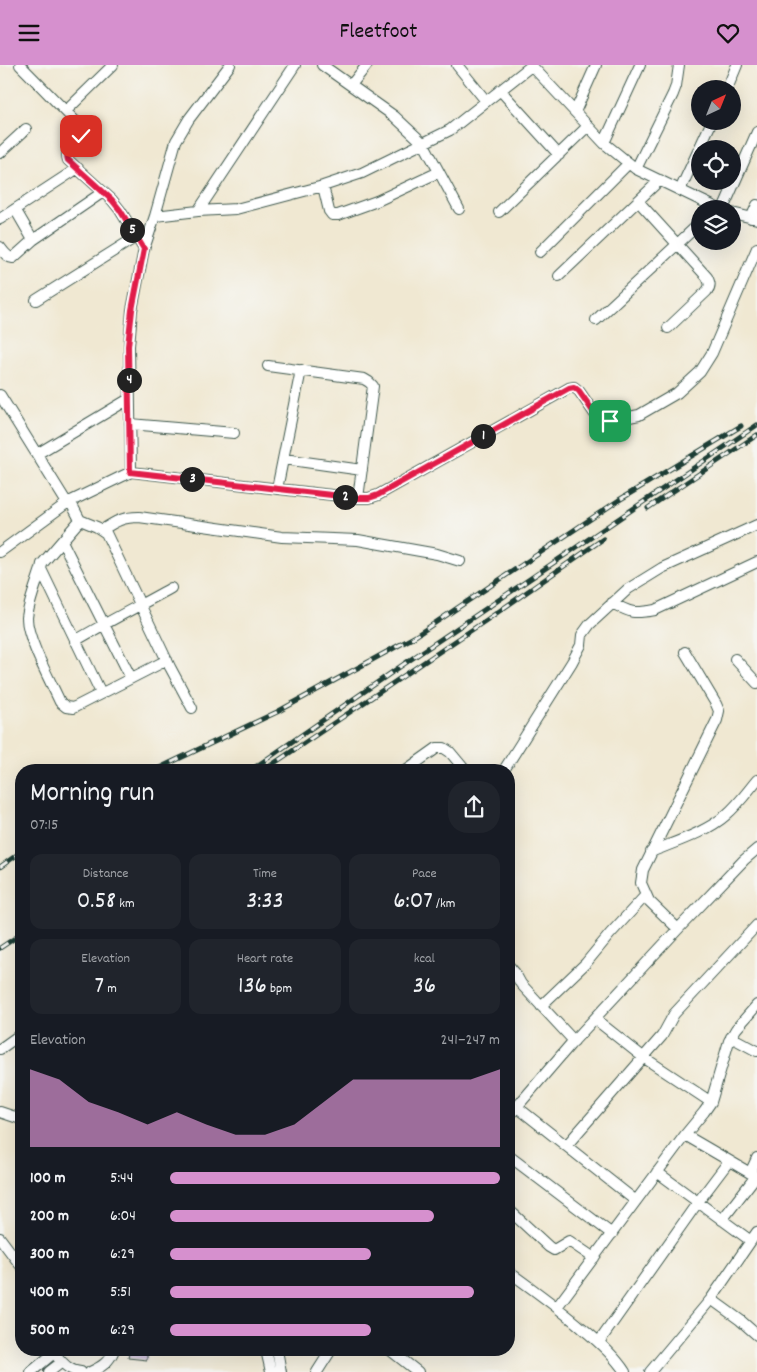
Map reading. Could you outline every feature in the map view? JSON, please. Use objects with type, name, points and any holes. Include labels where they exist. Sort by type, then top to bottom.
[{"type":"street","points":[[66,111],[113,65]]},
{"type":"street","points":[[130,472],[128,346],[132,310],[144,249],[176,141],[189,119],[230,65]]},
{"type":"street","points":[[198,211],[295,65]]},
{"type":"street","points":[[322,65],[394,116],[424,144],[459,209]]},
{"type":"street","points":[[351,85],[367,65]]},
{"type":"street","points":[[457,65],[486,101]]},
{"type":"street","points":[[155,217],[198,211],[236,209],[323,186],[362,173],[450,130],[531,65],[604,143],[633,166],[701,200]]},
{"type":"street","points":[[575,112],[596,65]]},
{"type":"street","points":[[604,143],[640,65]]},
{"type":"street","points":[[540,252],[633,166],[674,94],[679,65]]},
{"type":"street","points":[[730,80],[737,65]]},
{"type":"street","points":[[25,67],[80,126],[80,139],[68,150],[68,160],[103,191],[120,210],[144,249]]},
{"type":"street","points":[[500,90],[559,155]]},
{"type":"street","points":[[499,212],[588,126]]},
{"type":"street","points":[[0,153],[26,129]]},
{"type":"street","points":[[680,190],[708,130]]},
{"type":"street","points":[[722,200],[757,132]]},
{"type":"street","points":[[0,219],[78,168]]},
{"type":"street","points":[[323,186],[329,211],[332,215],[338,215],[377,201],[438,172]]},
{"type":"street","points":[[559,276],[660,180]]},
{"type":"street","points":[[0,247],[6,255],[13,257],[33,240],[103,191]]},
{"type":"street","points":[[638,201],[707,277],[710,283],[710,287],[668,328]]},
{"type":"street","points":[[741,215],[754,219],[757,205]]},
{"type":"street","points":[[15,209],[33,240]]},
{"type":"street","points":[[596,320],[691,232]]},
{"type":"street","points":[[36,300],[136,237]]},
{"type":"street","points":[[0,552],[68,502],[130,472],[369,498],[378,495],[569,388],[574,387],[579,391],[595,414],[610,421],[639,415],[677,393],[700,372],[712,353],[757,248]]},
{"type":"street","points":[[268,366],[364,379],[373,386],[358,498]]},
{"type":"street","points":[[277,489],[301,370]]},
{"type":"street","points":[[0,397],[80,520],[106,533],[140,606],[192,708]]},
{"type":"street","points":[[37,454],[130,399]]},
{"type":"street","points":[[130,424],[234,433]]},
{"type":"street","points":[[284,459],[362,470]]},
{"type":"street","points":[[102,530],[120,519],[139,517],[282,537],[358,539],[437,554],[460,561]]},
{"type":"street","points":[[80,520],[42,564],[27,616],[32,641],[60,702],[66,707],[73,707],[167,660]]},
{"type":"street","points":[[508,764],[572,662],[590,624],[628,589],[662,567],[757,525]]},
{"type":"street","points":[[62,541],[132,678]]},
{"type":"street","points":[[612,603],[630,612],[642,613],[655,610],[757,562]]},
{"type":"street","points":[[40,569],[101,693]]},
{"type":"street","points":[[75,641],[171,588]]},
{"type":"street","points":[[678,929],[649,901],[641,883],[643,871],[717,720],[719,711],[685,652]]},
{"type":"street","points":[[735,659],[757,683]]},
{"type":"street","points":[[414,764],[437,748],[444,748],[450,752],[461,764]]},
{"type":"street","points":[[652,852],[711,826],[726,816],[741,801],[757,780]]},
{"type":"street","points":[[515,1106],[678,929],[744,860],[757,849]]},
{"type":"street","points":[[541,1007],[586,963],[646,895]]},
{"type":"street","points":[[566,1146],[662,1036],[674,1015],[757,925]]},
{"type":"street","points":[[515,982],[521,984],[574,1041]]},
{"type":"street","points":[[557,1307],[711,1102],[729,1041],[736,1029],[757,1005]]},
{"type":"street","points":[[595,1019],[643,1057],[711,1102]]},
{"type":"street","points":[[731,1037],[757,1051]]},
{"type":"street","points":[[0,1049],[15,1038]]},
{"type":"street","points":[[515,1111],[566,1146],[636,1201]]},
{"type":"street","points":[[0,1112],[15,1117]]},
{"type":"street","points":[[685,1135],[754,1175]]},
{"type":"street","points":[[722,1220],[754,1175],[757,1158]]},
{"type":"street","points":[[515,1161],[612,1234]]},
{"type":"street","points":[[599,1342],[729,1161]]},
{"type":"street","points":[[655,1370],[711,1299],[755,1236],[722,1220],[658,1173]]},
{"type":"street","points":[[515,1216],[554,1250],[569,1241],[594,1258]]},
{"type":"street","points":[[0,1239],[15,1258]]},
{"type":"street","points":[[515,1276],[557,1307],[599,1342],[625,1372]]},
{"type":"street","points":[[711,1299],[757,1335]]},
{"type":"street","points":[[31,1372],[49,1356]]},
{"type":"street","points":[[58,1356],[66,1367],[81,1372]]},
{"type":"street","points":[[90,1372],[103,1370],[111,1356]]},
{"type":"street","points":[[267,1356],[271,1372]]},
{"type":"street","points":[[278,1356],[281,1372]]},
{"type":"street","points":[[317,1372],[326,1356]]},
{"type":"street","points":[[398,1356],[418,1372]]},
{"type":"street","points":[[50,1372],[62,1362]]},
{"type":"building","points":[[128,1356],[147,1356],[147,1360],[128,1358]]},
{"type":"railway","points":[[260,764],[757,425]]},
{"type":"railway","points":[[168,764],[277,712],[414,637],[619,500],[741,426]]},
{"type":"railway","points":[[648,508],[757,435]]},
{"type":"railway","points":[[273,764],[603,539]]},
{"type":"railway","points":[[0,867],[15,856]]},
{"type":"railway","points":[[0,948],[15,938]]},
{"type":"route","points":[[81,136],[68,150],[68,160],[112,200],[144,249],[132,310],[128,346],[130,472],[369,498],[378,495],[569,388],[574,387],[579,391],[595,414],[610,421]]}]
